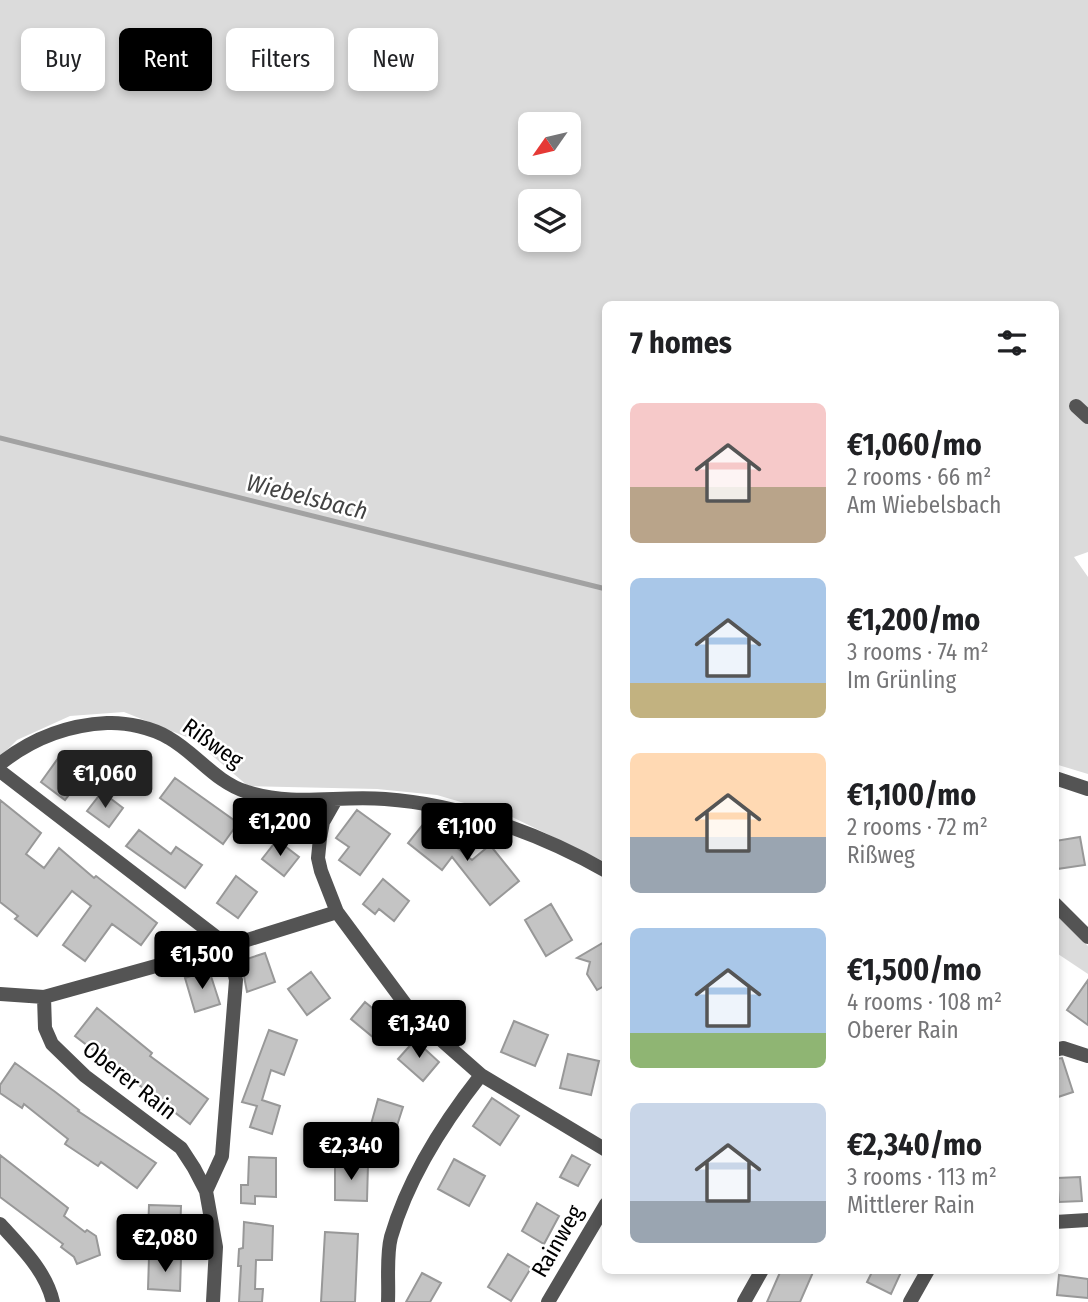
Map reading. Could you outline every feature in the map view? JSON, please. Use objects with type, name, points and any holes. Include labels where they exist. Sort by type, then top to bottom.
[{"type":"street","points":[[1076,406],[1088,417]]},
{"type":"street","name":"Rißweg","points":[[0,764],[37,738],[62,731],[108,723],[140,727],[169,738],[222,780],[245,792],[280,800],[386,799],[433,806],[516,828],[578,855],[602,869]]},
{"type":"street","points":[[0,771],[228,946],[236,980],[222,1156],[206,1191]]},
{"type":"street","points":[[1059,779],[1088,789]]},
{"type":"street","points":[[335,801],[323,822],[318,858],[337,912],[414,1016],[481,1075],[602,1148]]},
{"type":"street","points":[[1059,908],[1088,937]]},
{"type":"street","points":[[0,994],[44,997],[228,946],[337,912]]},
{"type":"street","name":"Oberer Rain","points":[[44,997],[45,1028],[52,1044],[85,1076],[181,1148],[206,1191],[216,1247],[213,1302]]},
{"type":"street","points":[[1059,1049],[1088,1056]]},
{"type":"street","points":[[388,1302],[391,1239],[403,1204],[435,1140],[481,1075]]},
{"type":"street","name":"Rainweg","points":[[548,1302],[602,1210]]},
{"type":"street","points":[[1059,1222],[1088,1220]]},
{"type":"street","points":[[0,1224],[30,1256],[53,1302]]},
{"type":"street","points":[[744,1302],[760,1274]]},
{"type":"street","points":[[910,1302],[926,1274]]},
{"type":"shaded area","points":[[0,0],[1088,0],[1088,552],[1074,557],[1088,577],[1088,774],[1059,765],[1059,301],[602,301],[602,861],[512,817],[437,795],[377,789],[248,786],[194,740],[124,712],[70,716],[17,740],[0,757]]},
{"type":"shaded area","points":[[1059,916],[1088,946],[1088,974],[1059,955]]},
{"type":"building","points":[[59,757],[84,775],[65,800],[41,782]]},
{"type":"building","points":[[175,778],[238,823],[223,844],[160,798]]},
{"type":"building","points":[[102,792],[123,808],[109,827],[87,811]]},
{"type":"building","points":[[0,800],[41,833],[26,854],[44,868],[59,848],[94,878],[96,876],[157,923],[141,945],[112,924],[85,961],[63,945],[91,906],[72,891],[37,936],[15,919],[18,916],[0,902]]},
{"type":"building","points":[[357,810],[390,834],[360,875],[339,860],[349,847],[336,838]]},
{"type":"building","points":[[425,822],[472,860],[490,845],[519,881],[490,905],[452,857],[442,870],[408,843]]},
{"type":"building","points":[[139,830],[171,854],[176,847],[202,865],[185,888],[126,846]]},
{"type":"building","points":[[1080,837],[1085,865],[1059,869],[1059,840]]},
{"type":"building","points":[[277,840],[299,857],[284,876],[262,859]]},
{"type":"building","points":[[236,876],[257,892],[238,918],[217,903]]},
{"type":"building","points":[[383,879],[409,901],[394,921],[379,909],[375,914],[363,904]]},
{"type":"building","points":[[551,904],[572,940],[546,956],[525,920]]},
{"type":"building","points":[[602,943],[602,987],[597,990],[587,974],[590,962],[577,958]]},
{"type":"building","points":[[265,953],[275,982],[247,992],[241,961]]},
{"type":"building","points":[[209,970],[220,1004],[195,1012],[185,978]]},
{"type":"building","points":[[311,972],[330,998],[307,1015],[288,989]]},
{"type":"building","points":[[1088,980],[1088,1025],[1067,1010]]},
{"type":"building","points":[[365,1002],[388,1021],[374,1038],[351,1019]]},
{"type":"building","points":[[97,1008],[152,1053],[150,1056],[208,1099],[190,1124],[75,1036]]},
{"type":"building","points":[[514,1021],[548,1035],[535,1066],[501,1052]]},
{"type":"building","points":[[269,1030],[297,1040],[284,1075],[271,1070],[262,1100],[280,1106],[272,1134],[250,1127],[257,1106],[242,1102]]},
{"type":"building","points":[[415,1040],[439,1062],[423,1081],[398,1059]]},
{"type":"building","points":[[568,1054],[599,1061],[591,1095],[560,1088]]},
{"type":"building","points":[[1059,1058],[1062,1058],[1073,1092],[1059,1097]]},
{"type":"building","points":[[15,1063],[78,1111],[156,1163],[137,1188],[101,1162],[98,1166],[65,1144],[68,1139],[24,1104],[22,1108],[0,1093],[0,1085]]},
{"type":"building","points":[[492,1098],[519,1116],[500,1145],[473,1126]]},
{"type":"building","points":[[378,1099],[403,1107],[394,1135],[370,1128]]},
{"type":"building","points":[[0,1155],[68,1208],[64,1216],[85,1232],[87,1230],[96,1236],[100,1255],[77,1264],[74,1257],[61,1247],[63,1244],[0,1197]]},
{"type":"building","points":[[572,1155],[590,1165],[578,1186],[560,1177]]},
{"type":"building","points":[[249,1157],[276,1158],[276,1197],[255,1196],[255,1204],[241,1203],[241,1185],[248,1185]]},
{"type":"building","points":[[454,1159],[485,1176],[469,1206],[438,1189]]},
{"type":"building","points":[[335,1164],[368,1164],[367,1201],[335,1200]]},
{"type":"building","points":[[1080,1177],[1082,1201],[1059,1202],[1059,1178]]},
{"type":"building","points":[[537,1203],[559,1216],[544,1244],[522,1231]]},
{"type":"building","points":[[149,1205],[181,1206],[180,1234],[148,1233]]},
{"type":"building","points":[[244,1222],[273,1226],[272,1260],[256,1260],[255,1289],[263,1289],[262,1302],[239,1302],[239,1249],[243,1248]]},
{"type":"building","points":[[325,1232],[358,1234],[355,1302],[321,1302]]},
{"type":"building","points":[[508,1254],[531,1268],[511,1301],[488,1287]]},
{"type":"building","points":[[149,1257],[181,1258],[180,1291],[148,1289]]},
{"type":"building","points":[[422,1273],[441,1283],[430,1302],[406,1302]]},
{"type":"building","points":[[779,1274],[812,1274],[800,1302],[767,1302]]},
{"type":"building","points":[[871,1274],[900,1274],[891,1294],[867,1282]]},
{"type":"building","points":[[1059,1275],[1088,1279],[1088,1298],[1057,1295]]},
{"type":"waterway","name":"Wiebelsbach","points":[[0,438],[602,588]]}]
